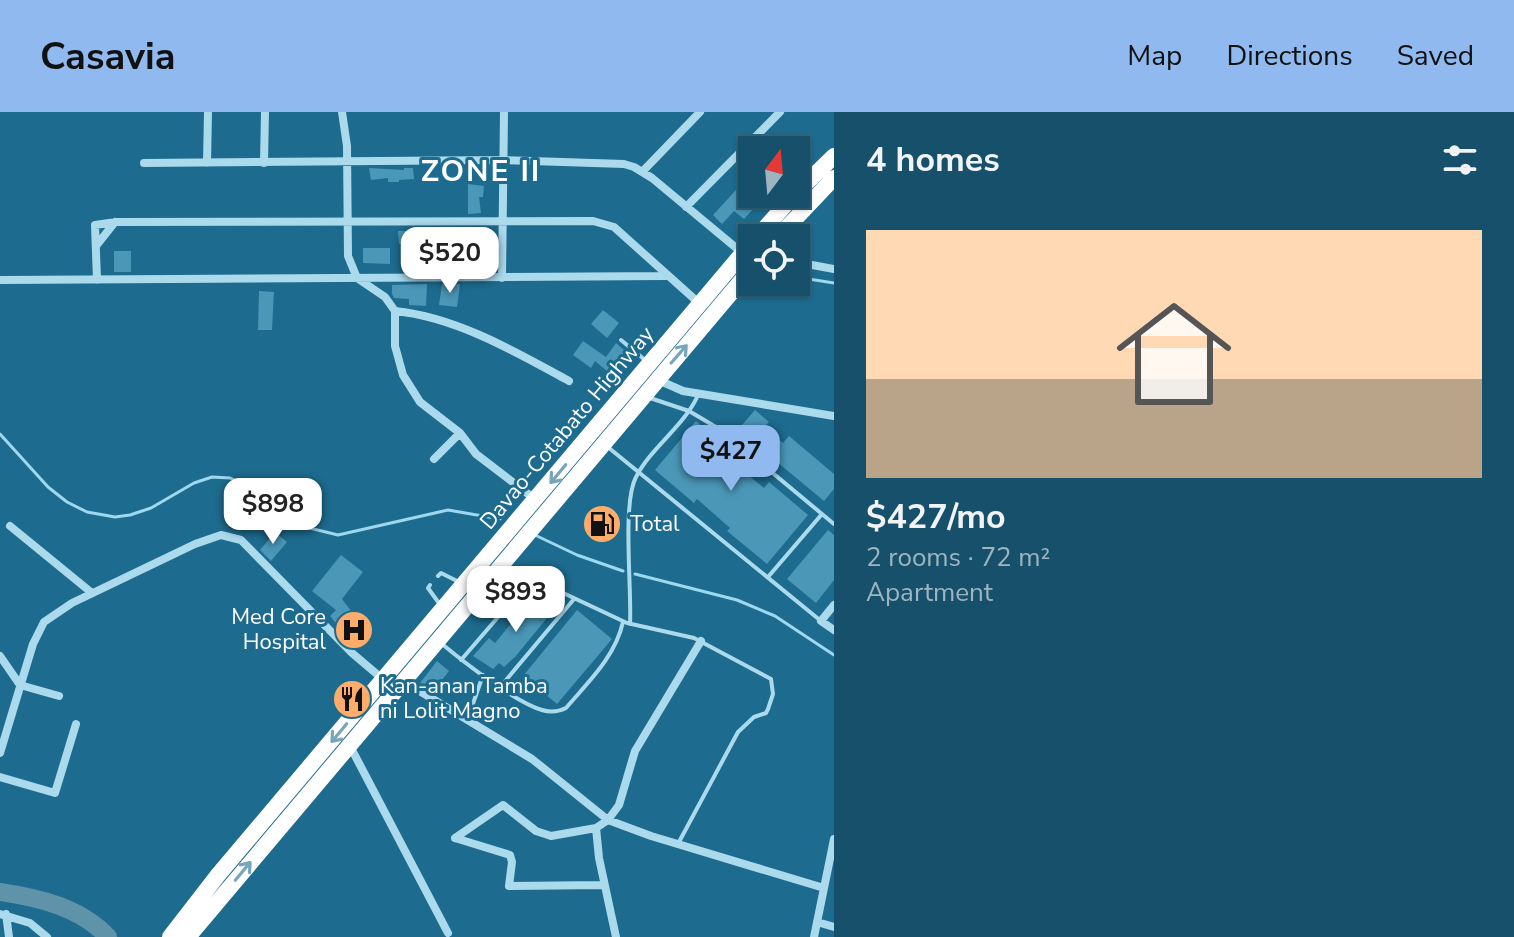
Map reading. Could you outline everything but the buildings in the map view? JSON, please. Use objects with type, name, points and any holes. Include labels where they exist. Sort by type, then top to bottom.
[{"type":"highway","name":"Davao-Cotabato Highway","points":[[810,180],[834,156]]},
{"type":"highway","points":[[790,224],[834,178]]},
{"type":"highway","name":"Davao-Cotabato Highway","points":[[773,224],[785,208]]},
{"type":"highway","name":"Davao-Cotabato Highway","points":[[170,937],[218,875],[394,681],[637,391],[650,364],[738,266]]},
{"type":"highway","name":"Davao-Cotabato Highway","points":[[637,391],[657,380],[738,271]]},
{"type":"highway","name":"Davao-Cotabato Highway","points":[[432,636],[443,610],[465,584],[497,559],[536,500],[598,439]]},
{"type":"highway","name":"Davao-Cotabato Highway","points":[[188,937],[350,745],[394,681]]},
{"type":"street","points":[[207,163],[208,112]]},
{"type":"street","points":[[264,163],[265,112]]},
{"type":"street","points":[[342,112],[347,163],[348,256],[357,278],[385,297],[395,311],[395,346],[403,375],[420,402],[460,433],[476,454],[536,500]]},
{"type":"street","points":[[502,278],[504,112]]},
{"type":"street","points":[[643,171],[700,112]]},
{"type":"street","points":[[686,207],[775,114]]},
{"type":"street","points":[[144,163],[504,160],[612,163],[643,171],[686,207],[738,244]]},
{"type":"street","points":[[96,247],[116,222]]},
{"type":"street","points":[[97,280],[95,225],[116,222],[604,222],[634,243],[701,304]]},
{"type":"street","points":[[810,265],[834,269]]},
{"type":"street","points":[[0,280],[667,276]]},
{"type":"street","points":[[395,311],[426,316],[477,335],[569,381]]},
{"type":"street","points":[[657,380],[674,388],[834,416]]},
{"type":"street","points":[[434,459],[460,433]]},
{"type":"street","points":[[10,526],[92,593]]},
{"type":"street","points":[[0,753],[37,632],[44,622],[92,593],[195,544],[221,535],[231,536],[253,551],[352,653],[394,681],[532,759],[608,820],[824,888]]},
{"type":"street","points":[[834,605],[821,621],[834,630]]},
{"type":"street","points":[[604,885],[509,886],[510,855],[455,838],[503,805],[543,834],[558,836],[596,828],[608,820],[619,805],[635,751],[701,641]]},
{"type":"street","points":[[0,656],[20,685],[59,696]]},
{"type":"street","points":[[0,777],[55,793],[76,724]]},
{"type":"street","points":[[350,745],[448,933]]},
{"type":"street","points":[[596,828],[604,885],[616,937]]},
{"type":"street","points":[[814,937],[834,839]]},
{"type":"street","points":[[5,934],[3,914],[30,923],[43,936]]},
{"type":"street","points":[[817,922],[834,927]]},
{"type":"lane","points":[[621,340],[650,364]]},
{"type":"lane","points":[[637,391],[689,411],[721,430],[834,524]]},
{"type":"lane","points":[[630,624],[630,502],[634,480],[689,411],[699,393]]},
{"type":"lane","points":[[598,439],[821,621]]},
{"type":"lane","points":[[768,577],[822,514]]},
{"type":"lane","points":[[497,559],[531,579],[623,622],[686,635],[771,679],[773,694],[766,713],[754,717],[738,732],[678,844]]},
{"type":"lane","points":[[438,576],[441,573],[465,584]]},
{"type":"lane","points":[[461,660],[531,579]]},
{"type":"lane","points":[[430,585],[428,588],[443,610]]},
{"type":"lane","points":[[501,686],[574,599]]},
{"type":"lane","points":[[432,636],[461,660],[501,686],[544,711],[560,711],[566,708],[611,654],[623,622]]},
{"type":"lane","points":[[467,720],[483,675]]},
{"type":"waterway","points":[[810,279],[834,283]]},
{"type":"waterway","points":[[0,434],[48,487],[67,502],[87,512],[115,517],[151,508],[194,483],[212,477],[230,478],[248,486],[285,522],[338,535],[448,510],[500,519]]},
{"type":"waterway","points":[[537,536],[577,555],[623,571]]},
{"type":"waterway","points":[[635,574],[737,600],[775,616],[834,655]]},
{"type":"waterway","points":[[0,892],[29,897],[72,911],[108,937]]},
{"type":"place","name":"Total","points":[[602,524]]},
{"type":"place","name":"Med Core Hospital","points":[[354,630]]},
{"type":"place","name":"Kan-anan Tamba ni Lolit Magno","points":[[352,699]]},
{"type":"district","name":"ZONE II","points":[[481,171]]}]
